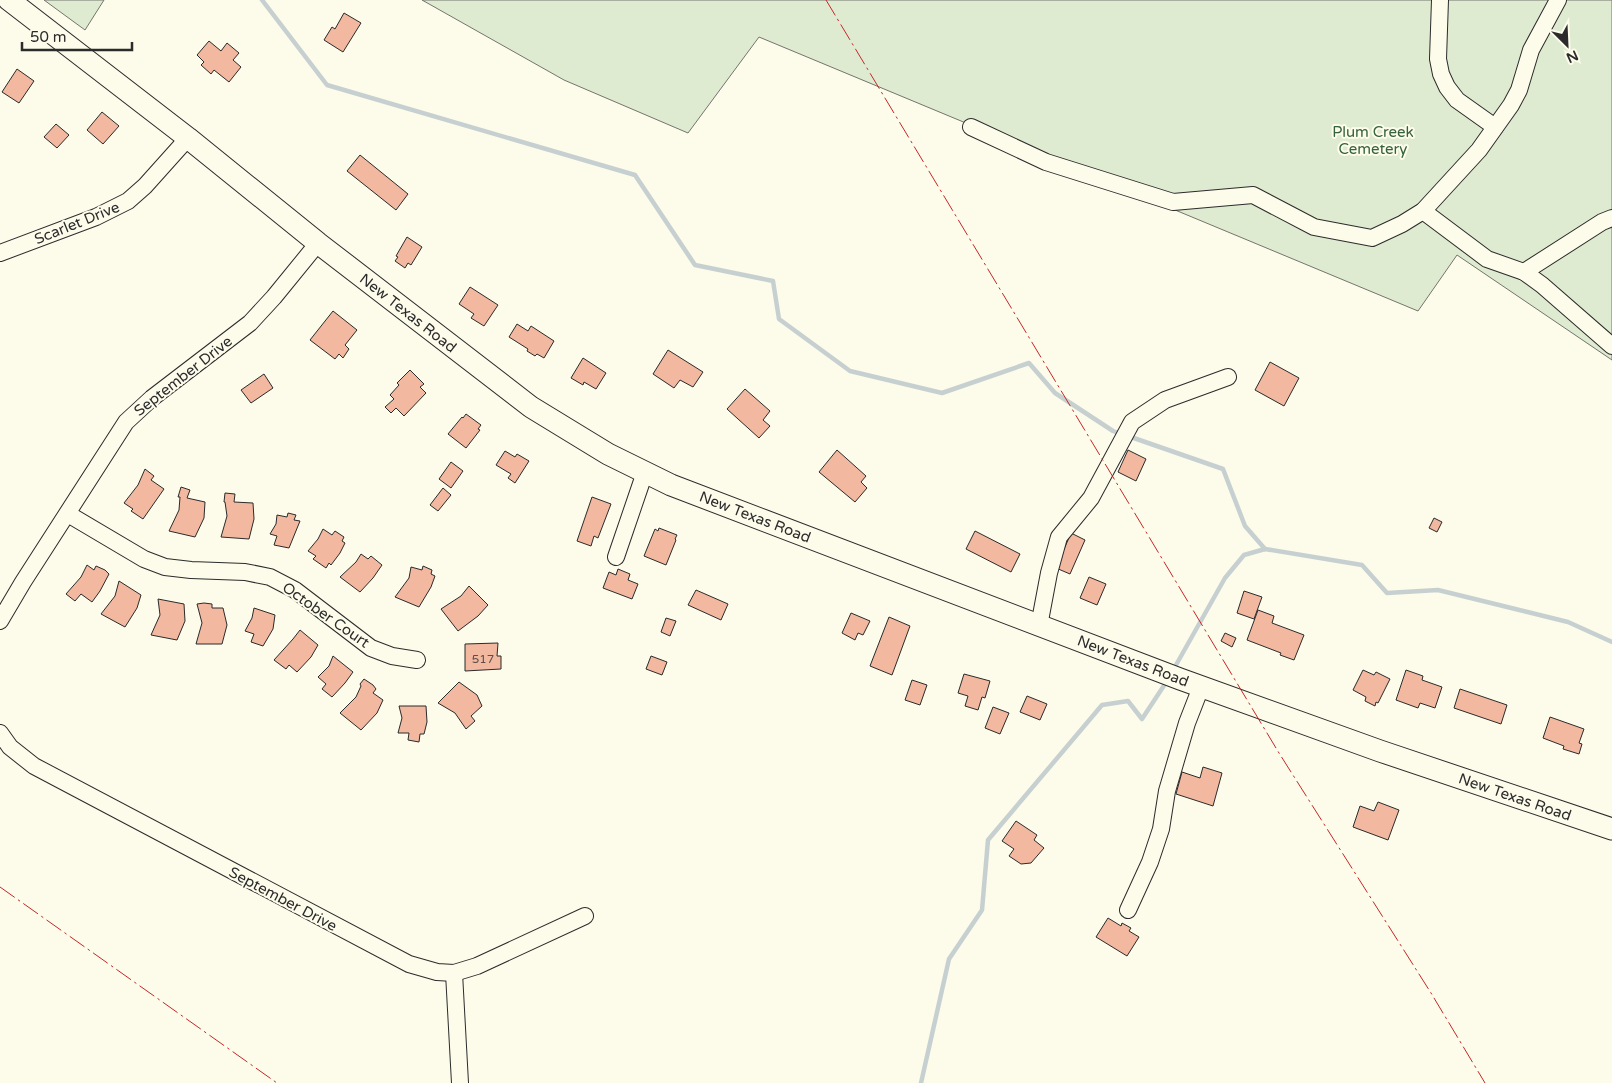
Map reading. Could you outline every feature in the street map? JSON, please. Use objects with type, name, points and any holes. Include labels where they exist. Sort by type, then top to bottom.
[{"type":"main road","name":"New Texas Road","points":[[9,0],[188,138],[318,243],[531,408],[608,454],[671,485],[1039,626],[1380,751],[1612,829]]},
{"type":"street","points":[[1440,0],[1438,59],[1441,74],[1456,100],[1495,126]]},
{"type":"street","points":[[971,127],[1046,162],[1173,202],[1253,196],[1314,227],[1372,238],[1402,224],[1423,211],[1479,150],[1511,105],[1531,50],[1558,0]]},
{"type":"street","name":"Scarlet Drive","points":[[0,253],[128,202],[188,138]]},
{"type":"street","points":[[1423,211],[1487,259],[1524,272],[1542,285],[1612,346]]},
{"type":"street","points":[[1524,272],[1602,222],[1612,218]]},
{"type":"street","name":"September Drive","points":[[0,621],[126,422],[152,398],[250,323],[318,243]]},
{"type":"street","points":[[1039,626],[1049,573],[1059,537],[1091,498],[1132,422],[1165,400],[1228,377]]},
{"type":"street","points":[[616,557],[645,472]]},
{"type":"street","name":"October Court","points":[[68,514],[144,559],[165,567],[246,572],[270,577],[295,590],[371,648],[392,656],[417,660]]},
{"type":"street","points":[[1128,910],[1150,862],[1161,829],[1167,792],[1187,723],[1201,686]]},
{"type":"street","name":"September Drive","points":[[0,733],[10,747],[34,766],[408,964],[437,972],[454,973],[477,966],[585,916]]},
{"type":"street","points":[[454,973],[460,1083]]},
{"type":"green space","points":[[44,0],[104,0],[85,30]]},
{"type":"green space","name":"Plum Creek Cemetery","points":[[422,0],[1612,0],[1612,360],[1457,255],[1418,311],[759,37],[688,133],[564,80]]},
{"type":"building","points":[[344,13],[361,23],[343,52],[324,40],[332,27],[335,29]]},
{"type":"building","points":[[209,41],[221,51],[227,43],[239,53],[233,60],[241,67],[229,82],[214,70],[211,74],[201,65],[204,62],[197,55]]},
{"type":"building","points":[[17,69],[34,81],[19,103],[2,92]]},
{"type":"building","points":[[102,112],[119,126],[103,144],[87,130]]},
{"type":"building","points":[[56,124],[69,135],[57,148],[44,137]]},
{"type":"building","points":[[360,155],[408,194],[396,210],[347,171]]},
{"type":"building","points":[[407,237],[422,247],[411,265],[408,263],[405,268],[395,261]]},
{"type":"building","points":[[470,287],[498,305],[484,326],[471,318],[474,314],[459,304]]},
{"type":"building","points":[[333,311],[357,330],[345,345],[349,349],[343,358],[339,354],[335,359],[310,340]]},
{"type":"building","points":[[517,324],[528,331],[531,326],[554,341],[544,358],[537,354],[535,356],[527,351],[528,349],[509,337]]},
{"type":"building","points":[[668,350],[703,372],[693,387],[680,380],[674,388],[653,374]]},
{"type":"building","points":[[583,358],[606,373],[596,389],[584,382],[583,385],[571,378]]},
{"type":"building","points":[[1270,362],[1299,378],[1284,406],[1255,390]]},
{"type":"building","points":[[410,370],[424,384],[420,387],[426,393],[404,416],[396,408],[391,413],[385,407],[394,399],[390,395],[399,385],[397,383]]},
{"type":"building","points":[[264,374],[273,388],[251,403],[241,390]]},
{"type":"building","points":[[745,389],[770,411],[763,420],[770,426],[759,438],[727,409]]},
{"type":"building","points":[[466,414],[481,425],[478,429],[480,430],[466,448],[448,434]]},
{"type":"building","points":[[837,450],[866,476],[861,482],[867,488],[855,502],[819,472]]},
{"type":"building","points":[[1128,450],[1146,459],[1136,481],[1118,472]]},
{"type":"building","points":[[505,451],[515,457],[517,454],[529,461],[515,483],[508,478],[511,474],[496,465]]},
{"type":"building","points":[[451,462],[463,471],[451,488],[439,479]]},
{"type":"building","points":[[145,469],[154,476],[151,480],[164,489],[143,519],[131,511],[133,509],[124,503],[138,485]]},
{"type":"building","points":[[181,487],[190,490],[187,498],[205,502],[204,518],[195,537],[169,531],[179,510],[180,497],[178,497]]},
{"type":"building","points":[[443,488],[451,495],[438,511],[430,505]]},
{"type":"building","points":[[225,493],[235,494],[234,502],[253,503],[254,519],[249,539],[221,537],[227,516],[224,502]]},
{"type":"building","points":[[592,497],[611,504],[598,538],[594,536],[591,546],[577,541]]},
{"type":"building","points":[[288,513],[296,515],[294,520],[300,521],[289,548],[274,545],[277,536],[270,534],[276,524],[277,515],[287,517]]},
{"type":"building","points":[[1434,518],[1442,522],[1437,532],[1429,528]]},
{"type":"building","points":[[659,528],[677,535],[666,565],[644,556],[655,529],[658,531]]},
{"type":"building","points":[[323,529],[332,535],[335,531],[344,537],[342,541],[345,543],[331,565],[329,563],[326,568],[313,559],[316,556],[308,551],[318,539]]},
{"type":"building","points":[[975,531],[1020,554],[1011,572],[966,549]]},
{"type":"building","points":[[1071,533],[1085,540],[1070,574],[1056,568]]},
{"type":"building","points":[[361,554],[368,559],[371,556],[382,565],[360,592],[340,577],[356,562]]},
{"type":"building","points":[[87,565],[94,570],[96,566],[109,574],[92,602],[81,594],[75,601],[66,594],[81,577]]},
{"type":"building","points":[[423,566],[432,570],[431,574],[435,576],[419,607],[395,597],[409,578],[411,567],[422,570]]},
{"type":"building","points":[[618,569],[630,574],[628,580],[638,584],[632,599],[603,588],[609,572],[616,575]]},
{"type":"building","points":[[1089,577],[1106,584],[1097,605],[1080,598]]},
{"type":"building","points":[[119,581],[141,595],[137,608],[125,627],[101,614],[115,596]]},
{"type":"building","points":[[469,586],[488,605],[478,616],[458,631],[441,609],[461,596]]},
{"type":"building","points":[[696,590],[728,604],[721,620],[688,605]]},
{"type":"building","points":[[1244,591],[1262,597],[1254,619],[1237,613]]},
{"type":"building","points":[[158,599],[184,604],[185,621],[177,640],[151,635],[160,615]]},
{"type":"building","points":[[197,604],[212,604],[212,608],[223,608],[227,625],[222,644],[196,644],[202,623]]},
{"type":"building","points":[[254,608],[275,615],[273,629],[263,646],[251,642],[254,634],[245,631],[252,618]]},
{"type":"building","points":[[1258,610],[1274,616],[1272,623],[1304,635],[1294,660],[1247,640]]},
{"type":"building","points":[[851,613],[870,621],[863,635],[858,633],[855,640],[842,633]]},
{"type":"building","points":[[889,617],[910,626],[892,675],[870,666]]},
{"type":"building","points":[[666,618],[676,621],[670,636],[661,632]]},
{"type":"building","points":[[300,630],[318,645],[311,657],[297,672],[289,665],[286,669],[274,660]]},
{"type":"building","points":[[1225,633],[1236,638],[1232,647],[1221,641]]},
{"type":"building","points":[[498,643],[497,656],[501,656],[501,669],[465,671],[465,644]]},
{"type":"building","points":[[333,656],[353,672],[332,697],[322,689],[326,684],[318,677],[329,666]]},
{"type":"building","points":[[651,656],[667,662],[662,675],[646,669]]},
{"type":"building","points":[[1363,670],[1374,675],[1376,672],[1390,679],[1375,706],[1365,701],[1366,697],[1353,690]]},
{"type":"building","points":[[1406,670],[1423,676],[1422,680],[1442,687],[1435,708],[1420,703],[1418,708],[1396,700]]},
{"type":"building","points":[[964,674],[990,681],[985,698],[982,697],[978,710],[965,706],[968,696],[958,693]]},
{"type":"building","points":[[364,679],[376,689],[373,693],[383,700],[377,713],[361,730],[340,713],[356,697],[361,686],[360,684]]},
{"type":"building","points":[[912,680],[927,685],[920,705],[905,700]]},
{"type":"building","points":[[459,682],[477,695],[482,706],[471,716],[475,721],[466,729],[455,713],[438,703]]},
{"type":"building","points":[[1460,689],[1507,705],[1501,724],[1454,708]]},
{"type":"building","points":[[1027,696],[1047,704],[1040,720],[1020,712]]},
{"type":"building","points":[[399,706],[426,706],[427,722],[424,734],[420,734],[419,742],[408,740],[409,733],[398,733],[402,718]]},
{"type":"building","points":[[993,707],[1009,713],[1000,734],[985,728]]},
{"type":"building","points":[[1550,717],[1584,729],[1579,743],[1582,744],[1579,754],[1563,749],[1564,746],[1543,738]]},
{"type":"building","points":[[1203,767],[1222,773],[1213,806],[1176,794],[1182,772],[1200,778]]},
{"type":"building","points":[[1378,802],[1399,810],[1388,840],[1353,827],[1360,806],[1374,811]]},
{"type":"building","points":[[1016,821],[1037,835],[1034,840],[1044,848],[1031,863],[1021,864],[1009,856],[1014,849],[1002,841]]},
{"type":"building","points":[[1108,918],[1121,926],[1122,923],[1131,928],[1129,931],[1139,937],[1127,956],[1096,937]]},
{"type":"waterway","points":[[262,0],[327,85],[635,175],[695,265],[773,281],[779,319],[850,371],[942,393],[1029,363],[1055,393],[1113,431],[1121,434]]},
{"type":"waterway","points":[[1128,436],[1223,469],[1245,526],[1265,549]]},
{"type":"waterway","points":[[1176,665],[1225,578],[1244,555],[1265,549],[1362,565],[1387,593],[1438,590],[1568,622],[1612,642]]},
{"type":"waterway","points":[[921,1083],[949,959],[982,910],[988,840],[1102,705],[1128,701],[1142,719],[1165,684]]},
{"type":"power","points":[[826,0],[1279,753],[1431,993],[1485,1083]]},
{"type":"power","points":[[0,887],[277,1083]]}]
